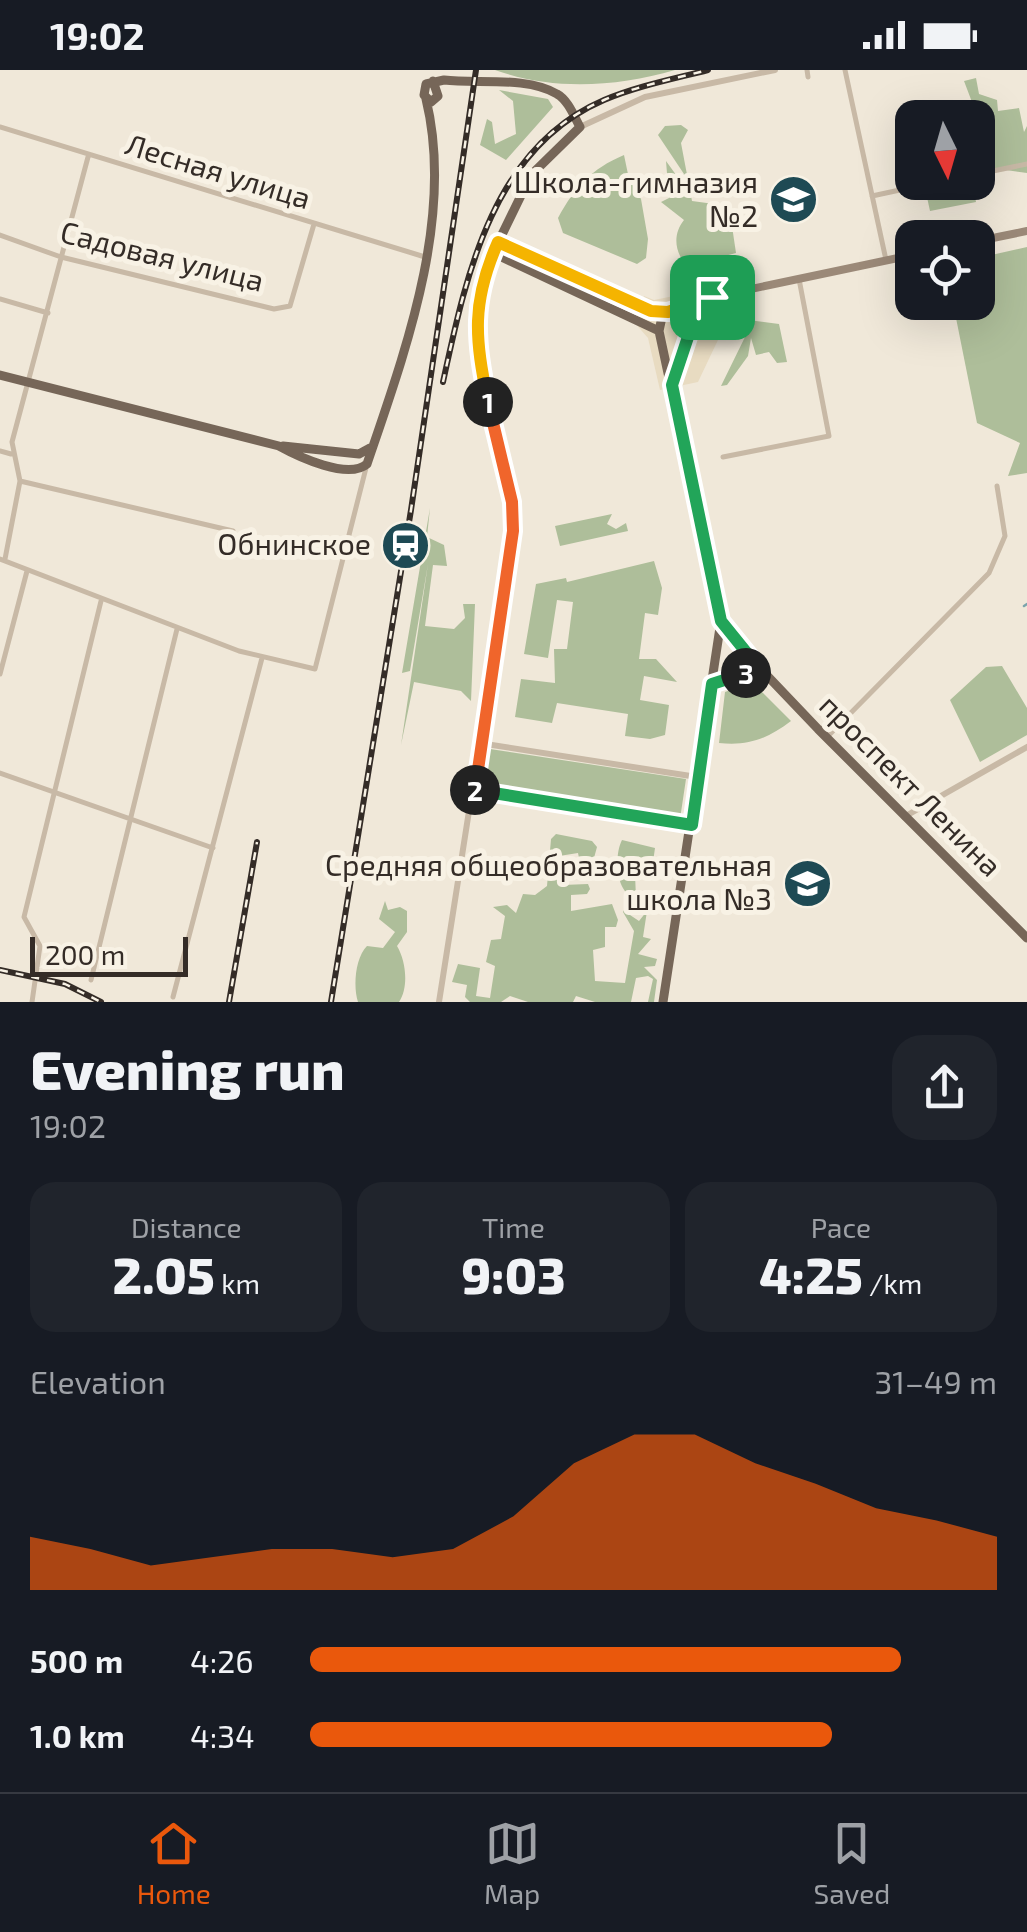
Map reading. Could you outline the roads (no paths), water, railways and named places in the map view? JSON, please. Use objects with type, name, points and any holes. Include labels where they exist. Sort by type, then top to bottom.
[{"type":"main road","points":[[433,81],[438,96],[433,128]]},
{"type":"main road","points":[[0,374],[280,446],[316,462],[355,470],[366,464],[425,257],[436,175],[433,128],[424,88],[433,81],[540,88],[558,94],[580,127],[531,175],[493,253],[660,333],[673,343],[688,336],[724,295]]},
{"type":"main road","points":[[426,99],[458,82]]},
{"type":"main road","points":[[995,238],[1027,231]]},
{"type":"main road","points":[[498,242],[638,308],[689,319],[688,336],[672,385]]},
{"type":"main road","points":[[663,1002],[721,621],[660,320],[670,312],[724,295],[895,258]]},
{"type":"main road","points":[[280,446],[358,454],[372,447]]},
{"type":"main road","points":[[316,447],[311,454],[316,462]]},
{"type":"main road","points":[[358,454],[366,464]]},
{"type":"main road","name":"проспект Ленина","points":[[721,621],[759,668],[1027,938]]},
{"type":"main road","points":[[712,684],[759,668]]},
{"type":"street","points":[[580,127],[645,97],[775,70]]},
{"type":"street","points":[[845,70],[886,260]]},
{"type":"street","name":"Лесная улица","points":[[0,127],[425,257]]},
{"type":"street","points":[[88,157],[11,454],[20,480],[3,559],[262,658],[315,669],[366,464]]},
{"type":"street","points":[[995,171],[1027,164]]},
{"type":"street","points":[[872,196],[895,191]]},
{"type":"street","name":"Садовая улица","points":[[0,235],[61,256],[274,308],[290,306],[314,224]]},
{"type":"street","points":[[439,1002],[513,531],[512,502],[476,337],[477,303],[493,253]]},
{"type":"street","points":[[723,457],[829,436],[799,279]]},
{"type":"street","points":[[0,299],[48,313]]},
{"type":"street","points":[[0,451],[11,454]]},
{"type":"street","points":[[355,470],[362,480]]},
{"type":"street","points":[[20,480],[233,531]]},
{"type":"street","points":[[827,737],[989,574],[1005,536],[997,486]]},
{"type":"street","points":[[0,674],[27,570]]},
{"type":"street","points":[[32,1002],[40,946],[24,917],[102,600]]},
{"type":"street","points":[[90,980],[177,628]]},
{"type":"street","points":[[173,997],[262,658]]},
{"type":"street","points":[[480,743],[698,778]]},
{"type":"street","points":[[904,817],[1027,747]]},
{"type":"street","points":[[0,773],[213,848]]},
{"type":"street","points":[[472,790],[692,825]]},
{"type":"railway","points":[[331,1002],[411,510],[476,70]]},
{"type":"railway","points":[[443,382],[462,300],[490,219],[510,182],[535,149],[566,122],[604,100],[708,70]]},
{"type":"railway","points":[[229,1002],[257,842]]},
{"type":"railway","points":[[0,970],[65,984],[101,1002]]},
{"type":"place","name":"Школа-гимназия №2","points":[[793,200]]},
{"type":"place","name":"Обнинское","points":[[406,545]]},
{"type":"place","name":"Средняя общеобразовательная школа №3","points":[[807,883]]}]
